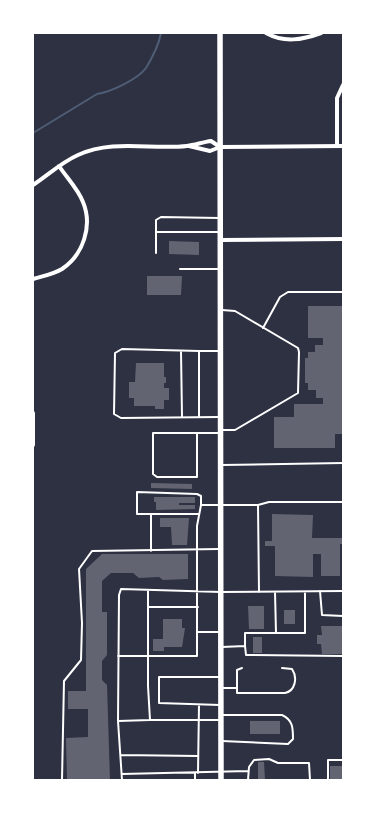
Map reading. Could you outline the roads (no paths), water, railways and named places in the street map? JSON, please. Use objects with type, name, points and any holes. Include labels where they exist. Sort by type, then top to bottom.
[{"type":"main road","points":[[220,33],[221,780]]},
{"type":"street","points":[[266,33],[281,39],[321,33]]},
{"type":"street","points":[[337,146],[338,94],[343,85]]},
{"type":"street","points":[[33,185],[59,166],[80,154],[110,147],[188,146],[211,141],[220,147]]},
{"type":"street","points":[[188,146],[210,151],[220,147],[343,146]]},
{"type":"street","points":[[33,279],[56,272],[67,265],[78,253],[86,231],[87,216],[84,203],[74,186],[59,166]]},
{"type":"street","points":[[220,240],[343,239]]},
{"type":"street","points":[[33,413],[33,445]]},
{"type":"lane","points":[[156,253],[156,220],[161,217],[220,218]]},
{"type":"lane","points":[[156,232],[220,232]]},
{"type":"lane","points":[[180,269],[220,269]]},
{"type":"lane","points":[[263,328],[280,298],[288,292],[343,292]]},
{"type":"lane","points":[[197,433],[197,477],[157,477],[153,474],[153,433],[197,433],[235,430],[298,393],[298,348],[234,311],[221,310]]},
{"type":"lane","points":[[220,351],[122,349],[115,353],[114,414],[121,418],[220,417]]},
{"type":"lane","points":[[181,351],[182,417]]},
{"type":"lane","points":[[199,351],[199,417]]},
{"type":"lane","points":[[220,465],[343,464]]},
{"type":"lane","points":[[118,656],[197,656],[197,550],[198,514],[201,505],[201,496],[197,494],[137,492],[137,514],[198,514]]},
{"type":"lane","points":[[201,505],[258,505],[269,502],[343,502]]},
{"type":"lane","points":[[258,505],[259,592]]},
{"type":"lane","points":[[151,514],[151,551]]},
{"type":"lane","points":[[62,780],[64,681],[81,660],[82,622],[79,569],[92,551],[221,549]]},
{"type":"lane","points":[[122,780],[118,720],[119,595],[121,589],[198,592],[343,591]]},
{"type":"lane","points":[[148,590],[150,720]]},
{"type":"lane","points":[[320,591],[322,615],[343,616]]},
{"type":"lane","points":[[275,592],[276,633]]},
{"type":"lane","points":[[305,592],[305,633],[245,633],[246,655],[343,656]]},
{"type":"lane","points":[[148,607],[198,607]]},
{"type":"lane","points":[[198,632],[221,632]]},
{"type":"lane","points":[[221,647],[245,646]]},
{"type":"lane","points":[[242,668],[237,670],[238,693],[289,692],[294,687],[294,671],[292,669],[282,668]]},
{"type":"lane","points":[[221,677],[159,677],[159,703],[221,706]]},
{"type":"lane","points":[[221,688],[237,688]]},
{"type":"lane","points":[[195,780],[198,756],[199,705]]},
{"type":"lane","points":[[118,720],[198,720],[221,717],[282,716],[288,718],[291,722],[293,739],[288,744],[221,741]]},
{"type":"lane","points":[[121,755],[198,756]]},
{"type":"lane","points":[[248,780],[249,766],[255,760],[269,759],[278,763],[308,762],[310,780]]},
{"type":"lane","points":[[328,780],[328,760],[343,760]]},
{"type":"lane","points":[[122,774],[222,773],[248,771]]},
{"type":"waterway","points":[[33,133],[97,94],[117,88],[131,81],[146,68],[157,46],[161,33]]}]
